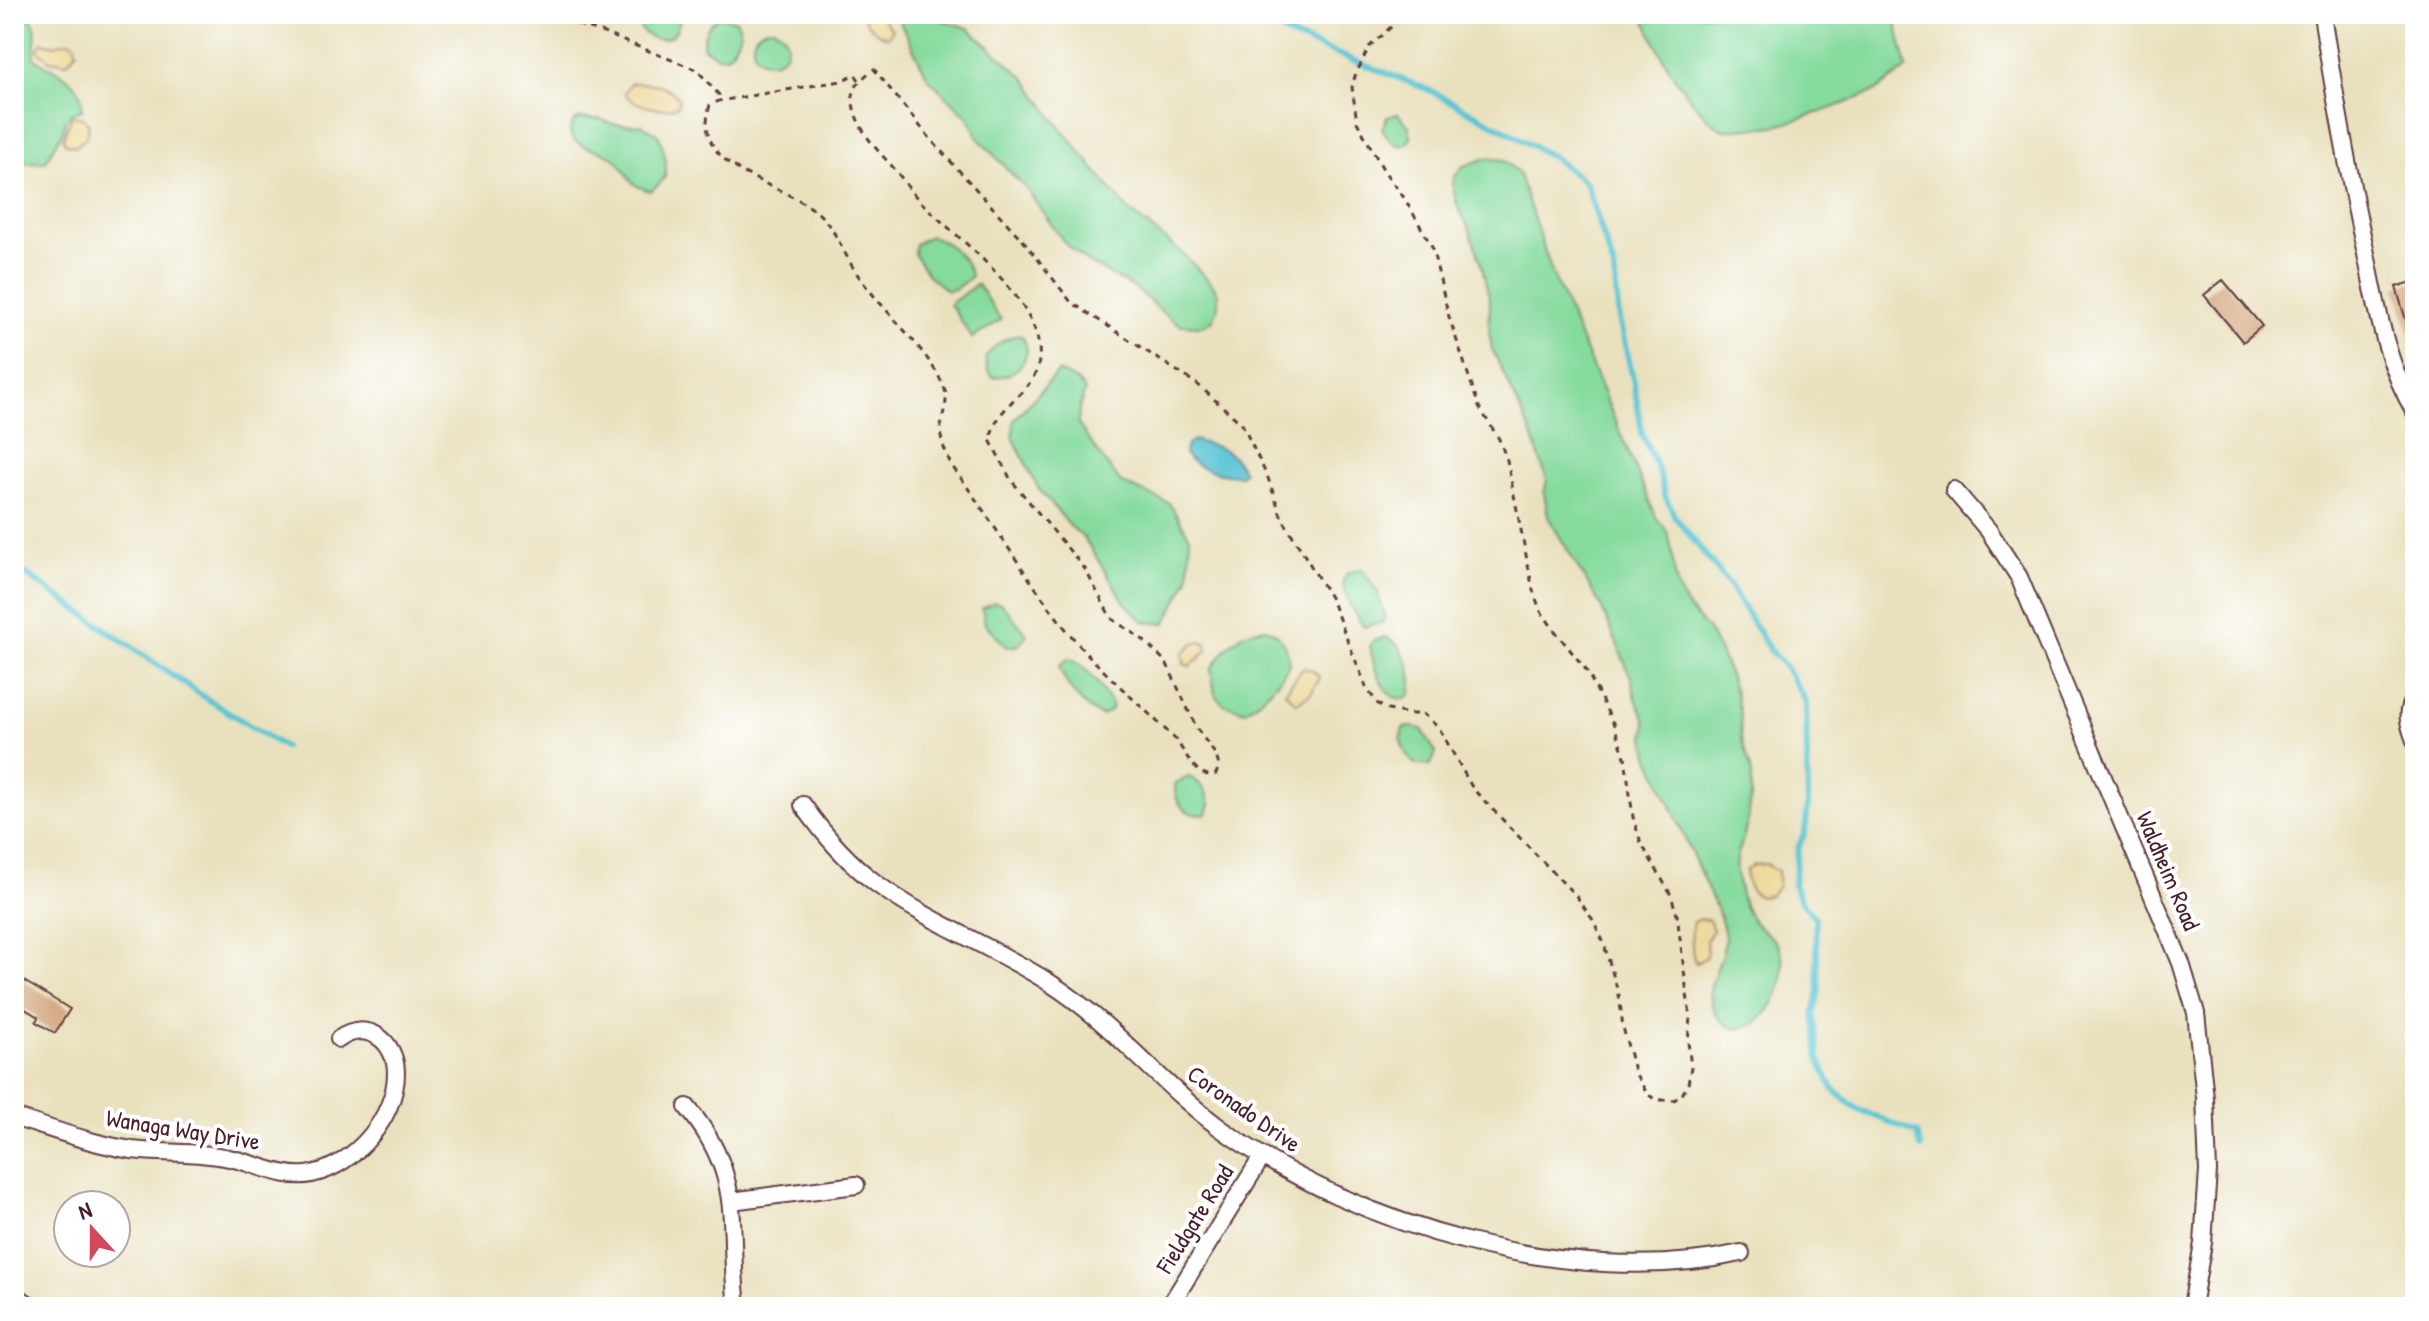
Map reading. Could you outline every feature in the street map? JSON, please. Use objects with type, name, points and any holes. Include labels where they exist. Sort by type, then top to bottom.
[{"type":"street","points":[[2322,14],[2337,118],[2385,344],[2403,392],[2415,412]]},
{"type":"street","name":"Waldheim Road","points":[[1954,490],[1989,531],[2019,577],[2181,963],[2196,1013],[2205,1098],[2208,1171],[2203,1243],[2192,1307]]},
{"type":"street","name":"Coronado Drive","points":[[803,805],[824,835],[877,884],[914,908],[1050,982],[1082,1005],[1180,1097],[1262,1157],[1321,1187],[1394,1218],[1492,1247],[1546,1258],[1614,1263],[1685,1262],[1741,1253]]},
{"type":"street","name":"Wanaga Way Drive","points":[[14,1117],[129,1150],[210,1154],[296,1176],[312,1174],[360,1147],[380,1123],[396,1085],[392,1053],[378,1035],[354,1031],[339,1039]]},
{"type":"street","points":[[687,1107],[717,1151],[728,1181],[737,1307]]},
{"type":"street","name":"Fieldgate Road","points":[[1169,1307],[1262,1157]]},
{"type":"street","points":[[731,1201],[856,1185]]},
{"type":"street","points":[[14,1297],[29,1307]]},
{"type":"lane","points":[[2415,691],[2406,699],[2404,715],[2415,751]]},
{"type":"path","points":[[556,14],[697,70],[719,95],[719,101]]},
{"type":"path","points":[[859,80],[855,74],[841,81],[719,101],[710,105],[707,115],[710,140],[747,176],[820,214],[860,279],[935,368],[946,393],[940,429],[952,466],[1067,631],[1110,679],[1177,742],[1202,774],[1216,774],[1219,766],[1216,755],[1197,729],[1166,662],[1142,639],[1111,618],[1085,569],[1017,488],[996,453],[990,440],[999,414],[1037,374],[1040,360],[1035,328],[997,273],[921,203],[868,137],[857,119],[852,101],[859,80],[874,69],[932,141],[1026,244],[1071,302],[1197,384],[1242,424],[1268,478],[1282,518],[1331,599],[1367,689],[1378,704],[1388,710],[1423,714],[1431,719],[1473,789],[1576,896],[1603,941],[1619,995],[1634,1071],[1648,1095],[1658,1100],[1674,1100],[1682,1095],[1688,1084],[1691,1067],[1688,1042],[1690,1017],[1677,915],[1671,895],[1641,843],[1633,817],[1625,757],[1599,692],[1587,671],[1540,610],[1526,566],[1507,460],[1499,439],[1479,407],[1449,317],[1432,247],[1357,122],[1352,87],[1355,76],[1369,47],[1402,14]]},
{"type":"green space","points":[[14,14],[27,14],[32,19],[36,34],[34,58],[74,83],[81,99],[82,110],[71,114],[66,120],[45,162],[14,163]]},
{"type":"green space","points":[[639,14],[680,14],[677,29],[661,39],[641,30]]},
{"type":"green space","points":[[892,14],[933,14],[938,19],[968,28],[1026,79],[1056,122],[1128,210],[1182,253],[1214,286],[1218,307],[1213,320],[1203,326],[1181,325],[1136,289],[1087,262],[1064,242],[1026,189],[978,138],[969,118],[928,78],[898,18]]},
{"type":"green space","points":[[1642,14],[1894,14],[1907,68],[1876,91],[1833,108],[1777,126],[1722,130],[1684,92]]},
{"type":"green space","points":[[722,16],[737,21],[741,32],[732,51],[726,56],[717,56],[703,47],[703,42],[710,24]]},
{"type":"green space","points":[[770,28],[782,33],[787,45],[782,57],[770,62],[758,57],[753,45],[758,33]]},
{"type":"green space","points":[[1398,114],[1409,126],[1411,138],[1403,145],[1391,141],[1382,128],[1387,117]]},
{"type":"green space","points":[[581,118],[642,125],[658,134],[665,160],[663,180],[651,191],[643,189],[632,182],[614,158],[577,142],[571,137],[570,130],[574,121]]},
{"type":"green space","points":[[1487,158],[1503,160],[1518,172],[1553,275],[1657,519],[1667,533],[1679,591],[1711,635],[1725,663],[1735,694],[1741,738],[1752,774],[1748,817],[1737,860],[1738,880],[1749,915],[1777,945],[1783,966],[1779,991],[1773,1002],[1758,1022],[1747,1027],[1727,1025],[1712,1005],[1711,987],[1725,941],[1720,917],[1650,758],[1645,737],[1646,721],[1601,606],[1548,517],[1544,493],[1547,480],[1531,432],[1492,349],[1490,301],[1481,262],[1453,188],[1454,178],[1463,166]]},
{"type":"green space","points":[[930,236],[956,251],[969,270],[971,277],[955,289],[947,291],[929,276],[914,254],[915,244]]},
{"type":"green space","points":[[977,284],[1001,320],[972,338],[950,304]]},
{"type":"green space","points":[[1018,335],[1023,337],[1026,345],[1024,360],[1015,371],[993,377],[985,358],[999,344]]},
{"type":"green space","points":[[1058,372],[1076,380],[1085,390],[1078,424],[1121,483],[1169,503],[1190,537],[1189,578],[1165,624],[1144,622],[1126,604],[1084,538],[1038,488],[1013,437],[1014,420]]},
{"type":"green space","points":[[1362,569],[1377,591],[1385,615],[1383,622],[1364,627],[1351,608],[1342,584],[1347,573]]},
{"type":"green space","points":[[994,602],[1002,604],[1027,634],[1019,645],[1007,647],[985,624],[982,608]]},
{"type":"green space","points":[[1266,628],[1284,643],[1289,665],[1270,691],[1245,711],[1223,704],[1215,694],[1211,669],[1240,636]]},
{"type":"green space","points":[[1385,637],[1398,646],[1407,662],[1412,679],[1410,696],[1401,699],[1394,697],[1377,673],[1370,646],[1373,641]]},
{"type":"green space","points":[[1068,659],[1088,672],[1099,685],[1112,706],[1109,712],[1101,716],[1076,695],[1059,666]]},
{"type":"green space","points":[[1403,728],[1422,729],[1436,753],[1431,765],[1416,765],[1405,752]]},
{"type":"green space","points":[[1188,777],[1205,791],[1210,804],[1207,814],[1193,814],[1179,803],[1175,784]]},
{"type":"sand","points":[[868,14],[879,14],[892,30],[888,37],[868,25],[864,19]]},
{"type":"sand","points":[[69,41],[74,43],[77,51],[67,63],[50,60],[37,50],[42,42],[55,45]]},
{"type":"sand","points":[[631,83],[662,86],[679,98],[678,106],[657,108],[635,102],[624,93]]},
{"type":"sand","points":[[72,116],[84,118],[89,126],[86,138],[76,146],[66,144],[63,138]]},
{"type":"sand","points":[[1202,641],[1207,651],[1190,666],[1184,664],[1183,653],[1194,643]]},
{"type":"sand","points":[[1303,668],[1312,670],[1320,678],[1311,693],[1297,703],[1285,692]]},
{"type":"sand","points":[[1767,864],[1778,871],[1778,886],[1771,895],[1760,897],[1749,886],[1747,870],[1754,865]]},
{"type":"sand","points":[[1700,919],[1709,920],[1713,930],[1706,941],[1707,957],[1696,963],[1692,950],[1692,926]]},
{"type":"water","points":[[1194,440],[1228,452],[1244,472],[1240,475],[1225,474],[1195,464],[1184,454],[1188,443]]},
{"type":"building","points":[[2223,280],[2262,326],[2243,342],[2204,295]]},
{"type":"building","points":[[2415,281],[2415,337],[2411,337],[2396,287]]},
{"type":"building","points":[[14,975],[70,1009],[55,1033],[36,1022],[38,1017],[14,1002]]},
{"type":"waterway","points":[[1266,14],[1284,33],[1429,90],[1503,129],[1554,158],[1586,183],[1614,269],[1619,320],[1642,433],[1660,475],[1664,494],[1675,517],[1728,583],[1806,702],[1808,806],[1805,832],[1798,848],[1794,885],[1800,900],[1815,918],[1819,990],[1814,1014],[1819,1059],[1833,1089],[1857,1109],[1917,1133],[1921,1148]]},
{"type":"waterway","points":[[14,566],[201,695],[284,747]]}]
